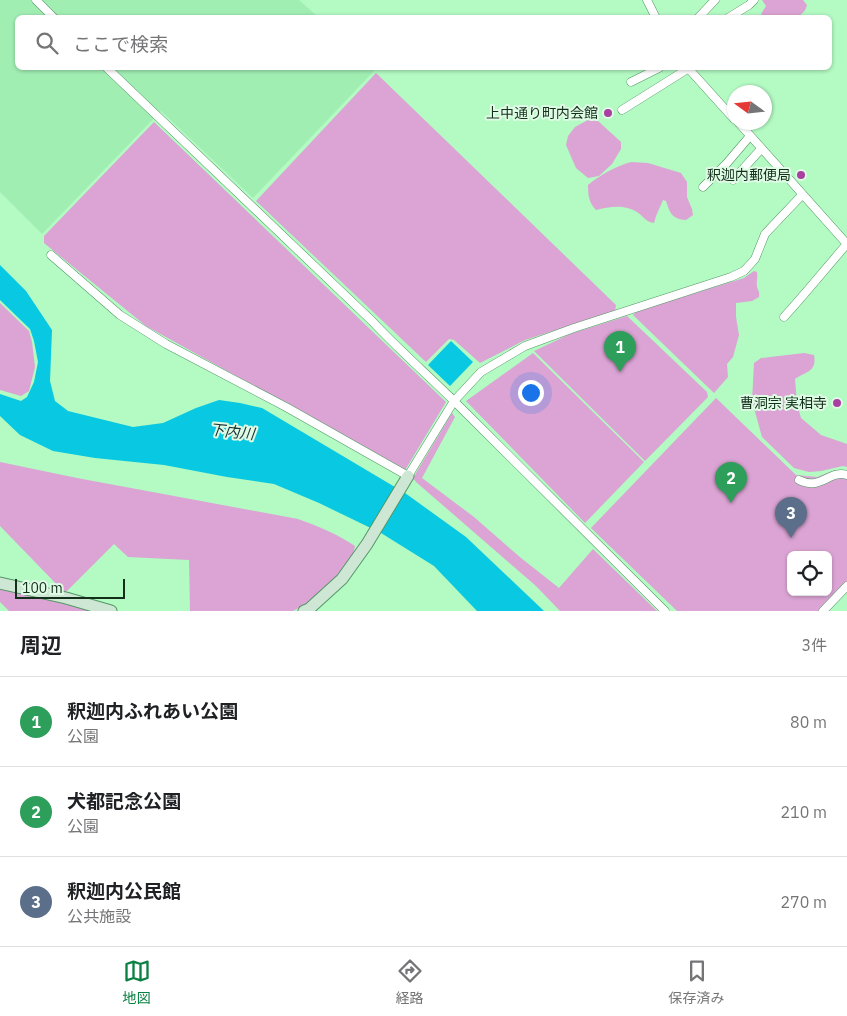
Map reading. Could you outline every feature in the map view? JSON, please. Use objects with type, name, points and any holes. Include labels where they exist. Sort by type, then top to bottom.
[{"type":"street","points":[[36,0],[51,15]]},
{"type":"street","points":[[647,0],[654,15]]},
{"type":"street","points":[[701,15],[715,0]]},
{"type":"street","points":[[733,15],[754,0]]},
{"type":"street","points":[[109,70],[372,321],[665,611]]},
{"type":"street","points":[[631,82],[655,70]]},
{"type":"street","points":[[622,110],[686,70]]},
{"type":"street","points":[[691,70],[727,111]]},
{"type":"street","points":[[745,130],[847,244],[784,317]]},
{"type":"street","points":[[703,187],[750,136]]},
{"type":"street","points":[[733,180],[761,149]]},
{"type":"street","points":[[304,611],[342,579],[367,544],[454,401],[481,372],[525,346],[744,271],[754,259],[765,234],[802,194]]},
{"type":"street","points":[[51,255],[120,315],[166,344],[286,407],[408,476]]},
{"type":"street","points":[[798,480],[814,484],[842,473],[847,475]]},
{"type":"street","points":[[0,583],[66,598],[111,611]]},
{"type":"street","points":[[823,611],[847,586]]},
{"type":"shaded area","points":[[0,0],[299,0],[316,15],[15,15],[15,70],[374,71],[253,198],[161,111],[42,234],[0,192]]},
{"type":"shaded area","points":[[762,0],[803,0],[807,5],[801,15],[762,15],[761,14],[766,6]]},
{"type":"shaded area","points":[[376,73],[616,305],[615,311],[525,340],[480,363],[454,340],[449,339],[426,362],[256,201]]},
{"type":"shaded area","points":[[588,120],[598,121],[621,142],[621,149],[612,164],[599,176],[588,178],[576,168],[566,145],[568,136],[575,127]]},
{"type":"shaded area","points":[[154,122],[446,402],[404,472],[146,326],[44,243],[44,236]]},
{"type":"shaded area","points":[[631,162],[648,163],[681,173],[687,182],[687,197],[693,215],[686,220],[675,217],[672,215],[666,201],[663,200],[654,223],[632,209],[611,207],[596,210],[589,199],[588,185],[608,171]]},
{"type":"shaded area","points":[[754,271],[757,272],[759,297],[752,301],[736,303],[739,335],[733,357],[727,364],[728,377],[714,393],[633,315],[637,311],[744,278]]},
{"type":"shaded area","points":[[0,303],[29,331],[32,342],[35,367],[29,391],[21,396],[0,390]]},
{"type":"shaded area","points":[[627,316],[707,392],[708,397],[645,461],[534,351],[570,334]]},
{"type":"shaded area","points":[[533,353],[644,462],[585,523],[466,401]]},
{"type":"shaded area","points":[[804,353],[814,355],[814,365],[810,370],[795,379],[797,404],[801,418],[821,435],[847,444],[847,467],[843,466],[809,472],[794,468],[762,437],[752,401],[754,363],[761,358]]},
{"type":"shaded area","points":[[716,398],[796,475],[817,477],[835,470],[847,470],[847,583],[820,611],[677,611],[591,528]]},
{"type":"shaded area","points":[[452,413],[455,417],[422,478],[474,517],[559,588],[593,549],[657,611],[560,611],[536,586],[416,482],[413,478]]},
{"type":"shaded area","points":[[0,462],[298,519],[327,531],[355,546],[353,555],[335,580],[308,603],[293,611],[190,611],[189,560],[128,557],[114,544],[65,593],[0,526]]},
{"type":"shaded area","points":[[0,589],[36,596],[90,611],[9,611],[0,602]]},
{"type":"water","name":"下内川","points":[[0,265],[26,291],[52,330],[50,381],[55,401],[68,411],[133,427],[163,423],[219,400],[262,408],[405,493],[466,537],[544,611],[477,611],[434,566],[381,533],[274,484],[164,465],[95,458],[53,451],[20,435],[0,416],[0,394],[21,401],[27,397],[34,382],[38,362],[30,329],[0,300]]},
{"type":"water","points":[[451,341],[473,362],[450,386],[428,365]]},
{"type":"place","name":"上中通り町内会館","points":[[608,113]]},
{"type":"place","name":"釈迦内郵便局","points":[[801,175]]},
{"type":"place","name":"釈迦内ふれあい公園","points":[[620,372]]},
{"type":"place","name":"曹洞宗 実相寺","points":[[837,403]]},
{"type":"place","name":"犬都記念公園","points":[[731,503]]},
{"type":"place","name":"釈迦内公民館","points":[[791,538]]}]
